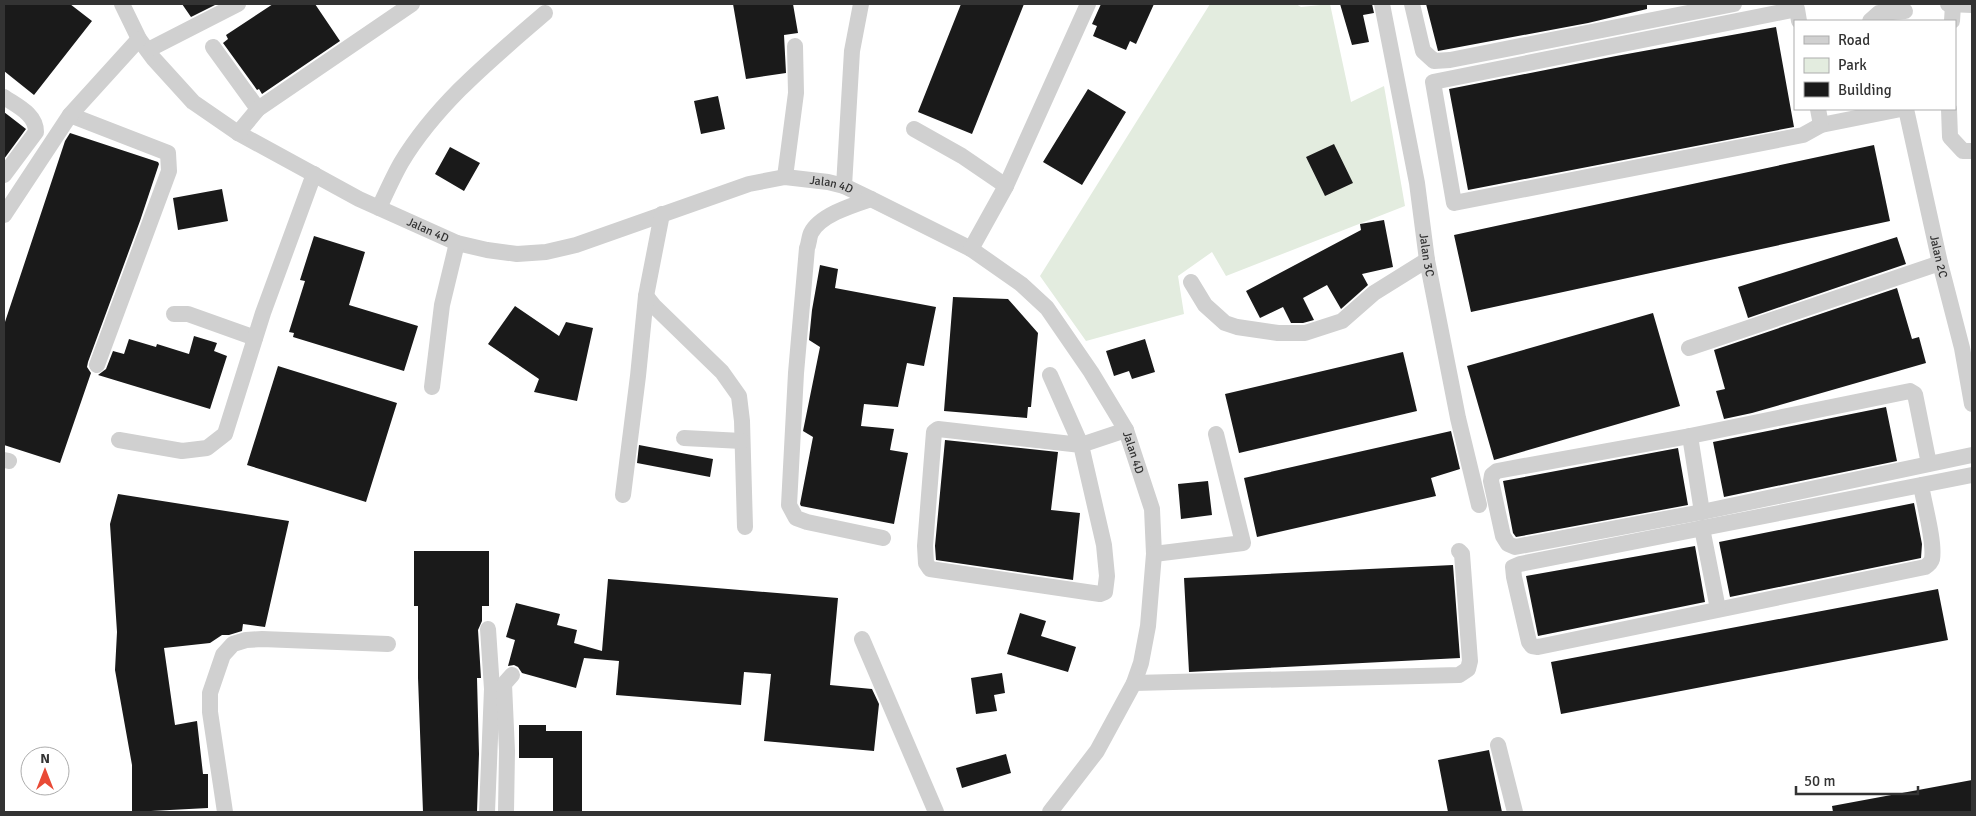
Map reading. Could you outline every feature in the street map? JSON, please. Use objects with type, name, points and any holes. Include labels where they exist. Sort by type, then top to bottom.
[{"type":"street","name":"Jalan 4D","points":[[122,4],[153,58],[193,102],[238,133],[314,174],[379,208],[457,243],[517,254],[546,252],[576,245],[749,184],[785,177],[828,182],[844,186],[971,249],[1021,284],[1046,308],[1091,372],[1126,430],[1152,510],[1154,554],[1148,626],[1141,663],[1134,683],[1097,752],[1050,812]]},
{"type":"street","points":[[4,215],[70,115],[144,44],[238,4]]},
{"type":"street","points":[[238,133],[258,109],[412,4]]},
{"type":"street","points":[[844,186],[852,52],[861,4]]},
{"type":"street","points":[[971,249],[1006,186],[1088,4]]},
{"type":"street","name":"Jalan 3C","points":[[1382,4],[1417,183],[1426,260],[1458,418],[1479,505]]},
{"type":"street","points":[[1412,4],[1423,52],[1434,61],[1450,60],[1660,11],[1734,4]]},
{"type":"street","points":[[1952,20],[1951,4],[1972,5]]},
{"type":"street","points":[[1799,20],[1797,10],[1433,82],[1454,203],[1803,135],[1821,126],[1893,110]]},
{"type":"street","points":[[1871,20],[1879,13],[1905,12]]},
{"type":"street","points":[[379,208],[401,163],[428,126],[477,72],[545,13]]},
{"type":"street","points":[[785,177],[796,94],[795,46]]},
{"type":"street","points":[[213,47],[258,109]]},
{"type":"street","points":[[4,97],[31,116],[36,124],[36,132],[4,176]]},
{"type":"street","points":[[1818,110],[1821,126]]},
{"type":"street","name":"Jalan 2C","points":[[1897,110],[1940,263],[1967,346],[1972,404]]},
{"type":"street","points":[[1949,110],[1950,137],[1963,151],[1972,151]]},
{"type":"street","points":[[70,115],[168,153],[169,171],[97,365]]},
{"type":"street","points":[[914,129],[962,156],[1006,186]]},
{"type":"street","points":[[119,440],[182,452],[207,448],[226,434],[263,313],[314,174]]},
{"type":"street","points":[[870,199],[841,210],[818,224],[811,233],[807,248],[796,373],[789,505],[796,518],[806,522],[883,538]]},
{"type":"street","points":[[623,495],[646,296],[662,214]]},
{"type":"street","points":[[432,387],[442,305],[457,243]]},
{"type":"street","points":[[1192,282],[1205,305],[1225,323],[1269,332],[1305,333],[1342,321],[1374,294],[1426,260]]},
{"type":"street","points":[[1690,348],[1940,263]]},
{"type":"street","points":[[646,296],[722,372],[739,396],[745,526]]},
{"type":"street","points":[[174,314],[188,314],[255,338]]},
{"type":"street","points":[[1050,374],[1081,445],[1104,545],[1107,576],[1104,592],[1100,594],[930,569],[926,563],[925,546],[934,432],[938,429],[1081,445],[1126,430]]},
{"type":"street","points":[[1930,464],[1915,394],[1910,391],[1690,436],[1497,471],[1492,475],[1491,481],[1503,536],[1508,544],[1514,547],[1702,520],[1972,475]]},
{"type":"street","points":[[1154,554],[1243,543],[1216,434]]},
{"type":"street","points":[[1690,436],[1718,610]]},
{"type":"street","points":[[684,438],[742,441]]},
{"type":"street","points":[[1921,485],[1932,559],[1930,564],[1924,568],[1538,647],[1532,646],[1529,642],[1514,577],[1514,568],[1520,564],[1972,455]]},
{"type":"street","points":[[1134,683],[1459,675],[1468,669],[1470,661],[1462,554],[1459,551]]},
{"type":"street","points":[[487,812],[492,689],[488,629]]},
{"type":"street","points":[[225,812],[210,712],[210,694],[215,674],[223,655],[232,644],[246,640],[262,639],[388,644]]},
{"type":"street","points":[[862,639],[936,812]]},
{"type":"street","points":[[506,812],[507,751],[504,684],[512,674]]},
{"type":"street","points":[[1498,745],[1515,812]]},
{"type":"green space","points":[[1210,4],[1296,4],[1301,7],[1330,4],[1351,102],[1384,86],[1405,206],[1226,276],[1212,252],[1178,276],[1184,314],[1086,341],[1040,276]]},
{"type":"building","points":[[4,4],[70,4],[92,21],[34,95],[4,71]]},
{"type":"building","points":[[182,4],[217,4],[191,17]]},
{"type":"building","points":[[273,4],[315,4],[340,41],[262,94],[259,89],[257,90],[223,43],[228,39],[226,35]]},
{"type":"building","points":[[733,4],[793,4],[798,33],[784,35],[786,73],[746,79]]},
{"type":"building","points":[[961,4],[1024,4],[972,134],[918,112]]},
{"type":"building","points":[[1101,4],[1154,4],[1136,44],[1130,41],[1126,50],[1093,36],[1097,26],[1092,24]]},
{"type":"building","points":[[1340,4],[1372,4],[1374,13],[1363,15],[1369,42],[1352,45]]},
{"type":"building","points":[[1426,4],[1647,4],[1647,9],[1588,23],[1438,51]]},
{"type":"building","points":[[1776,27],[1794,127],[1468,190],[1449,89]]},
{"type":"building","points":[[1088,89],[1126,112],[1082,185],[1043,162]]},
{"type":"building","points":[[718,96],[725,129],[701,134],[694,101]]},
{"type":"building","points":[[4,112],[26,129],[4,159]]},
{"type":"building","points":[[70,133],[158,162],[159,164],[88,362],[87,367],[91,373],[60,463],[4,445],[4,325],[65,141]]},
{"type":"building","points":[[1334,144],[1353,183],[1325,196],[1306,157]]},
{"type":"building","points":[[1874,145],[1890,221],[1471,312],[1454,235]]},
{"type":"building","points":[[450,147],[480,163],[464,191],[435,174]]},
{"type":"building","points":[[222,189],[228,221],[178,230],[173,198]]},
{"type":"building","points":[[1384,220],[1393,267],[1362,274],[1368,285],[1341,309],[1327,285],[1303,298],[1314,320],[1303,323],[1291,323],[1283,307],[1260,318],[1246,291],[1361,230],[1360,224]]},
{"type":"building","points":[[314,236],[365,252],[349,305],[418,326],[404,371],[293,337],[294,333],[289,332],[305,281],[300,280]]},
{"type":"building","points":[[1897,237],[1906,264],[1748,318],[1738,287]]},
{"type":"building","points":[[820,265],[838,269],[835,288],[936,307],[924,366],[907,363],[898,407],[864,404],[861,426],[894,429],[890,450],[908,453],[894,524],[801,506],[800,504],[813,437],[803,431],[820,347],[809,340]]},
{"type":"building","points":[[1897,288],[1912,339],[1919,337],[1926,363],[1752,413],[1724,419],[1716,391],[1725,389],[1714,350]]},
{"type":"building","points":[[953,297],[1008,299],[1038,333],[1031,407],[1028,407],[1027,418],[944,411]]},
{"type":"building","points":[[515,306],[559,336],[566,322],[593,328],[577,401],[534,392],[539,379],[488,344]]},
{"type":"building","points":[[1653,313],[1680,406],[1494,460],[1467,366]]},
{"type":"building","points":[[194,336],[217,343],[214,351],[227,356],[210,409],[98,375],[106,369],[113,351],[124,354],[129,339],[156,347],[157,344],[189,354]]},
{"type":"building","points":[[1145,339],[1155,372],[1132,379],[1129,371],[1114,376],[1106,351]]},
{"type":"building","points":[[1403,352],[1417,411],[1239,453],[1225,394]]},
{"type":"building","points":[[278,366],[397,403],[366,502],[247,465]]},
{"type":"building","points":[[1886,407],[1897,461],[1724,497],[1713,442]]},
{"type":"building","points":[[1451,431],[1460,469],[1431,478],[1436,496],[1257,537],[1244,478]]},
{"type":"building","points":[[945,440],[1058,452],[1051,510],[1080,513],[1073,580],[936,560],[935,546]]},
{"type":"building","points":[[639,445],[713,459],[710,477],[637,463]]},
{"type":"building","points":[[1678,448],[1688,505],[1516,537],[1513,533],[1503,481]]},
{"type":"building","points":[[1208,481],[1212,515],[1181,519],[1178,484]]},
{"type":"building","points":[[118,494],[289,521],[265,627],[243,624],[242,631],[222,635],[210,643],[164,648],[175,725],[197,721],[203,774],[208,774],[208,808],[132,812],[132,765],[115,670],[117,632],[110,524]]},
{"type":"building","points":[[1914,503],[1922,544],[1921,558],[1730,597],[1719,542]]},
{"type":"building","points":[[1695,546],[1705,602],[1538,636],[1526,576]]},
{"type":"building","points":[[414,551],[489,551],[489,606],[482,606],[482,621],[478,630],[481,678],[477,678],[479,754],[477,812],[423,812],[418,678],[418,606],[414,606]]},
{"type":"building","points":[[1453,565],[1460,658],[1189,672],[1184,578]]},
{"type":"building","points":[[608,579],[838,598],[830,685],[872,689],[879,704],[874,751],[764,741],[771,674],[744,672],[741,705],[616,695],[619,661],[584,658],[576,688],[522,673],[514,665],[508,666],[515,640],[506,637],[516,603],[560,614],[557,625],[577,630],[574,643],[602,651]]},
{"type":"building","points":[[1938,589],[1948,640],[1561,714],[1551,662]]},
{"type":"building","points":[[1020,613],[1046,621],[1041,636],[1076,647],[1068,672],[1007,654]]},
{"type":"building","points":[[1002,673],[1005,693],[994,695],[997,711],[976,714],[971,678]]},
{"type":"building","points":[[519,725],[546,725],[546,731],[582,731],[582,812],[553,812],[553,758],[519,758]]},
{"type":"building","points":[[1489,750],[1502,812],[1448,812],[1438,760]]},
{"type":"building","points":[[1006,754],[1011,773],[962,788],[956,768]]},
{"type":"building","points":[[1972,780],[1972,812],[1833,812],[1832,806]]}]
